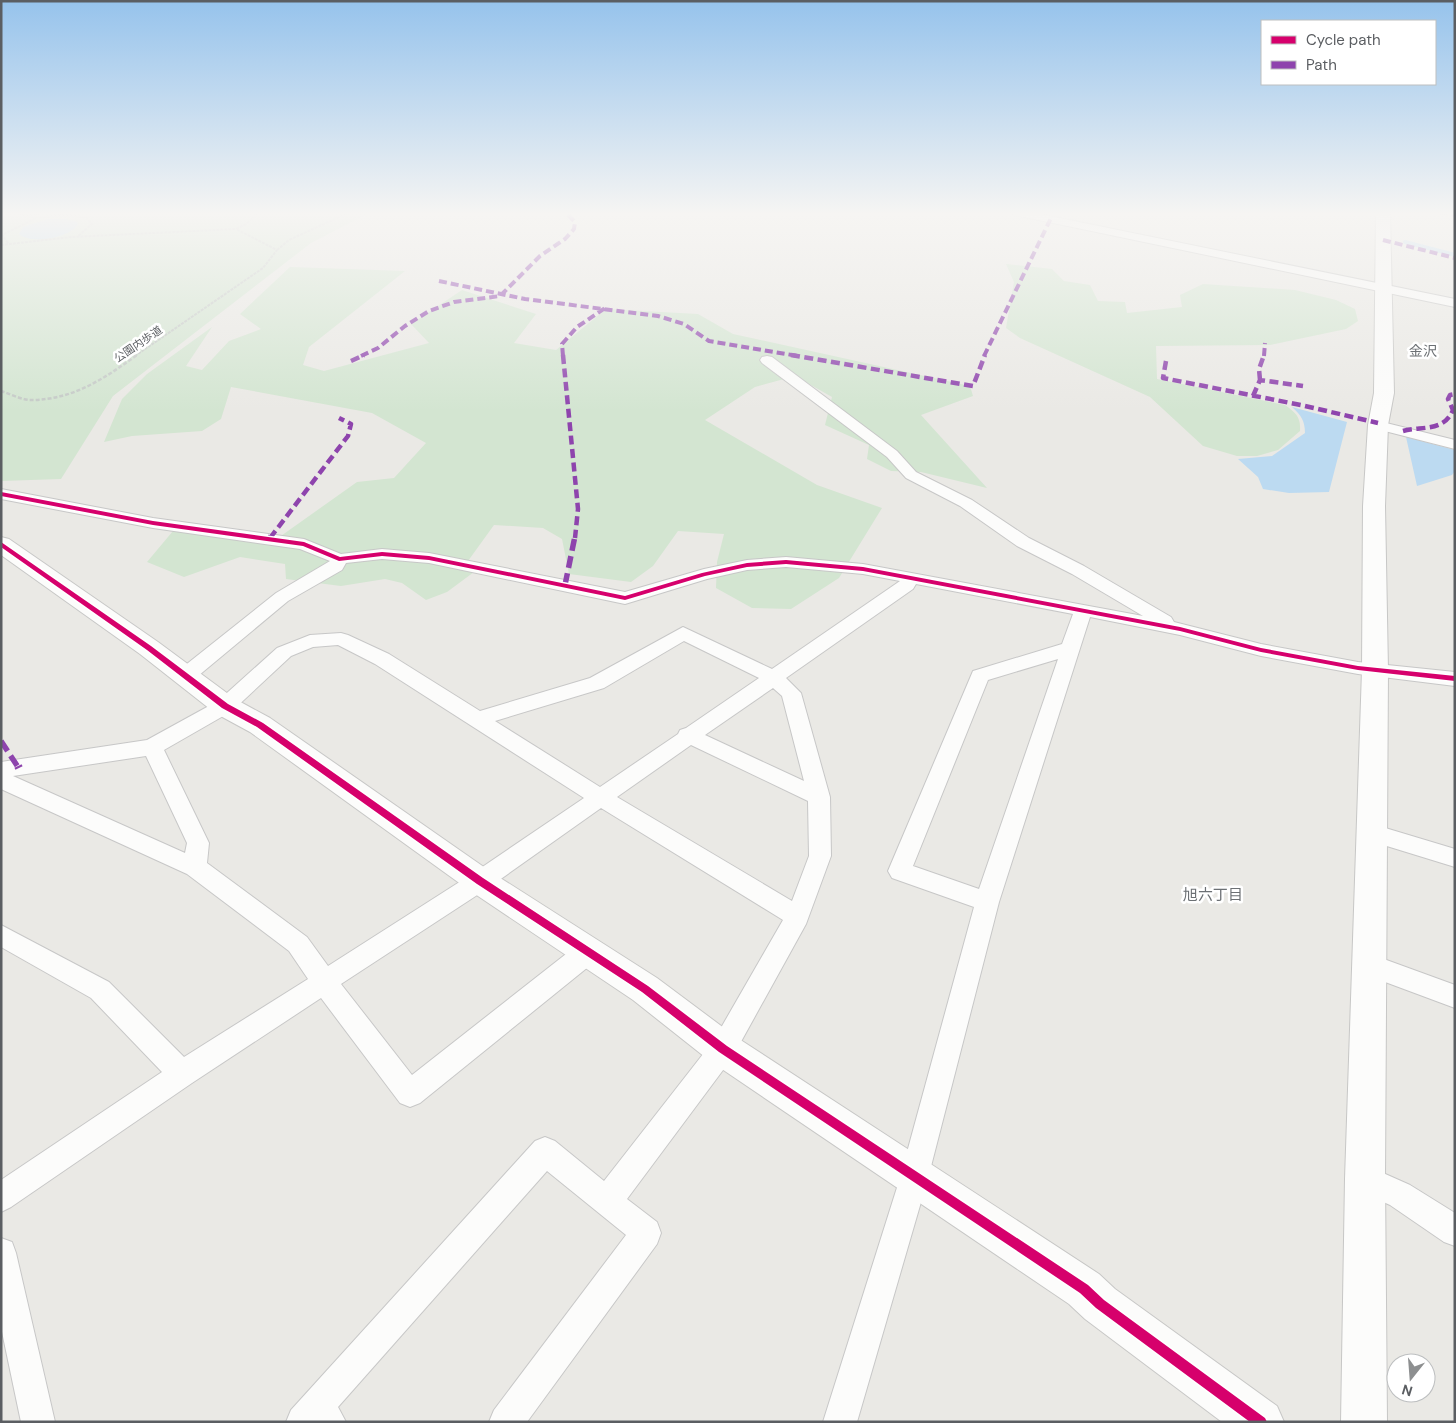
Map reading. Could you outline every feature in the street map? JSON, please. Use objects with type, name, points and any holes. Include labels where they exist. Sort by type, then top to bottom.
[{"type":"street","points":[[1337,278],[1455,303]]},
{"type":"street","points":[[1364,1422],[1365,1179],[1376,670],[1374,506],[1378,427],[1384,393],[1384,278]]},
{"type":"street","points":[[767,360],[892,454],[911,475],[966,503],[1023,542],[1078,570],[1180,629]]},
{"type":"street","points":[[1378,427],[1455,445]]},
{"type":"street","points":[[1,494],[153,523],[304,544],[339,558],[382,554],[429,558],[625,598],[704,574],[747,565],[786,562],[863,568],[1180,629],[1261,650],[1376,670],[1455,679]]},
{"type":"street","points":[[1,544],[225,706],[260,724],[480,881],[645,989],[723,1049],[914,1178],[1084,1289],[1100,1304],[1261,1422]]},
{"type":"street","points":[[186,676],[282,597],[336,566],[339,558]]},
{"type":"street","points":[[1,1197],[182,1074],[480,881],[907,585],[911,578]]},
{"type":"street","points":[[840,1422],[914,1178],[987,902],[1084,610]]},
{"type":"street","points":[[478,719],[597,684],[683,633],[774,678],[791,693],[819,797],[820,856],[798,916],[723,1049],[607,1201]]},
{"type":"street","points":[[1,770],[152,747],[225,706],[284,652],[310,641],[341,639],[382,659],[600,798],[798,916]]},
{"type":"street","points":[[987,902],[900,870],[980,676],[1071,648]]},
{"type":"street","points":[[688,735],[819,797]]},
{"type":"street","points":[[152,747],[198,843],[195,867]]},
{"type":"street","points":[[1,780],[195,867],[298,944],[325,983],[410,1094],[589,951]]},
{"type":"street","points":[[1372,833],[1455,858]]},
{"type":"street","points":[[1,935],[100,990],[182,1074]]},
{"type":"street","points":[[1370,965],[1455,997]]},
{"type":"street","points":[[316,1417],[545,1151],[646,1233],[506,1422]]},
{"type":"street","points":[[1365,1179],[1400,1195],[1455,1231]]},
{"type":"street","points":[[1,1253],[38,1422]]},
{"type":"green space","points":[[1,278],[265,278],[113,396],[61,479],[1,481]]},
{"type":"green space","points":[[278,278],[396,278],[309,347],[303,365],[324,371],[429,343],[411,324],[462,290],[536,314],[514,343],[556,350],[606,309],[698,314],[733,334],[970,386],[973,396],[921,415],[987,488],[921,472],[891,471],[867,459],[869,445],[825,425],[832,397],[795,376],[755,387],[705,420],[817,485],[882,508],[839,578],[791,609],[752,608],[716,588],[717,562],[724,534],[678,531],[653,566],[631,582],[569,574],[562,539],[543,528],[494,525],[468,561],[474,572],[447,592],[426,600],[402,583],[385,579],[341,586],[286,579],[285,564],[240,557],[184,577],[147,562],[173,531],[271,543],[357,482],[394,478],[426,443],[372,413],[231,387],[221,419],[202,431],[132,436],[104,442],[122,399],[147,374],[212,327],[186,366],[202,370],[229,341],[261,329],[240,314]]},
{"type":"green space","points":[[1012,278],[1061,278],[1064,281],[1090,285],[1098,301],[1125,302],[1127,313],[1182,307],[1180,295],[1203,284],[1295,290],[1336,300],[1355,309],[1358,321],[1346,329],[1270,345],[1156,346],[1157,379],[1285,405],[1297,416],[1300,422],[1300,431],[1278,450],[1257,456],[1237,456],[1203,446],[1150,397],[1020,338],[1006,328],[1014,282]]},
{"type":"water","points":[[1292,407],[1347,422],[1329,492],[1289,493],[1263,489],[1258,477],[1238,459],[1272,456],[1305,433],[1302,418]]},
{"type":"water","points":[[1406,437],[1455,450],[1455,471],[1452,475],[1417,486]]},
{"type":"marked path","points":[[351,361],[378,348],[405,326],[429,311],[454,302],[500,296],[518,278]]},
{"type":"marked path","points":[[439,281],[525,299],[658,316],[684,324],[709,341],[973,386],[989,343],[1021,278]]},
{"type":"marked path","points":[[565,585],[574,544],[578,509],[562,344],[577,327],[605,308]]},
{"type":"marked path","points":[[1260,380],[1259,369],[1265,343]]},
{"type":"marked path","points":[[1166,361],[1163,378],[1301,405],[1378,423]]},
{"type":"marked path","points":[[1253,396],[1260,380],[1303,386]]},
{"type":"marked path","points":[[1403,431],[1432,427],[1445,422],[1450,418],[1453,410],[1448,399],[1450,395],[1455,394]]},
{"type":"marked path","points":[[269,539],[348,436],[352,427],[351,424],[339,418]]},
{"type":"marked path","points":[[1,741],[19,768]]},
{"type":"cycle path","points":[[1,494],[153,523],[304,544],[339,559],[382,554],[429,558],[625,598],[704,574],[747,565],[786,562],[863,569],[1180,629],[1261,650],[1358,668],[1455,679]]},
{"type":"cycle path","points":[[1,544],[149,648],[225,706],[260,725],[480,881],[645,989],[723,1049],[1084,1289],[1100,1304],[1261,1422]]},
{"type":"district","name":"金沢","points":[[1423,351]]},
{"type":"district","name":"旭六丁目","points":[[1213,895]]}]
